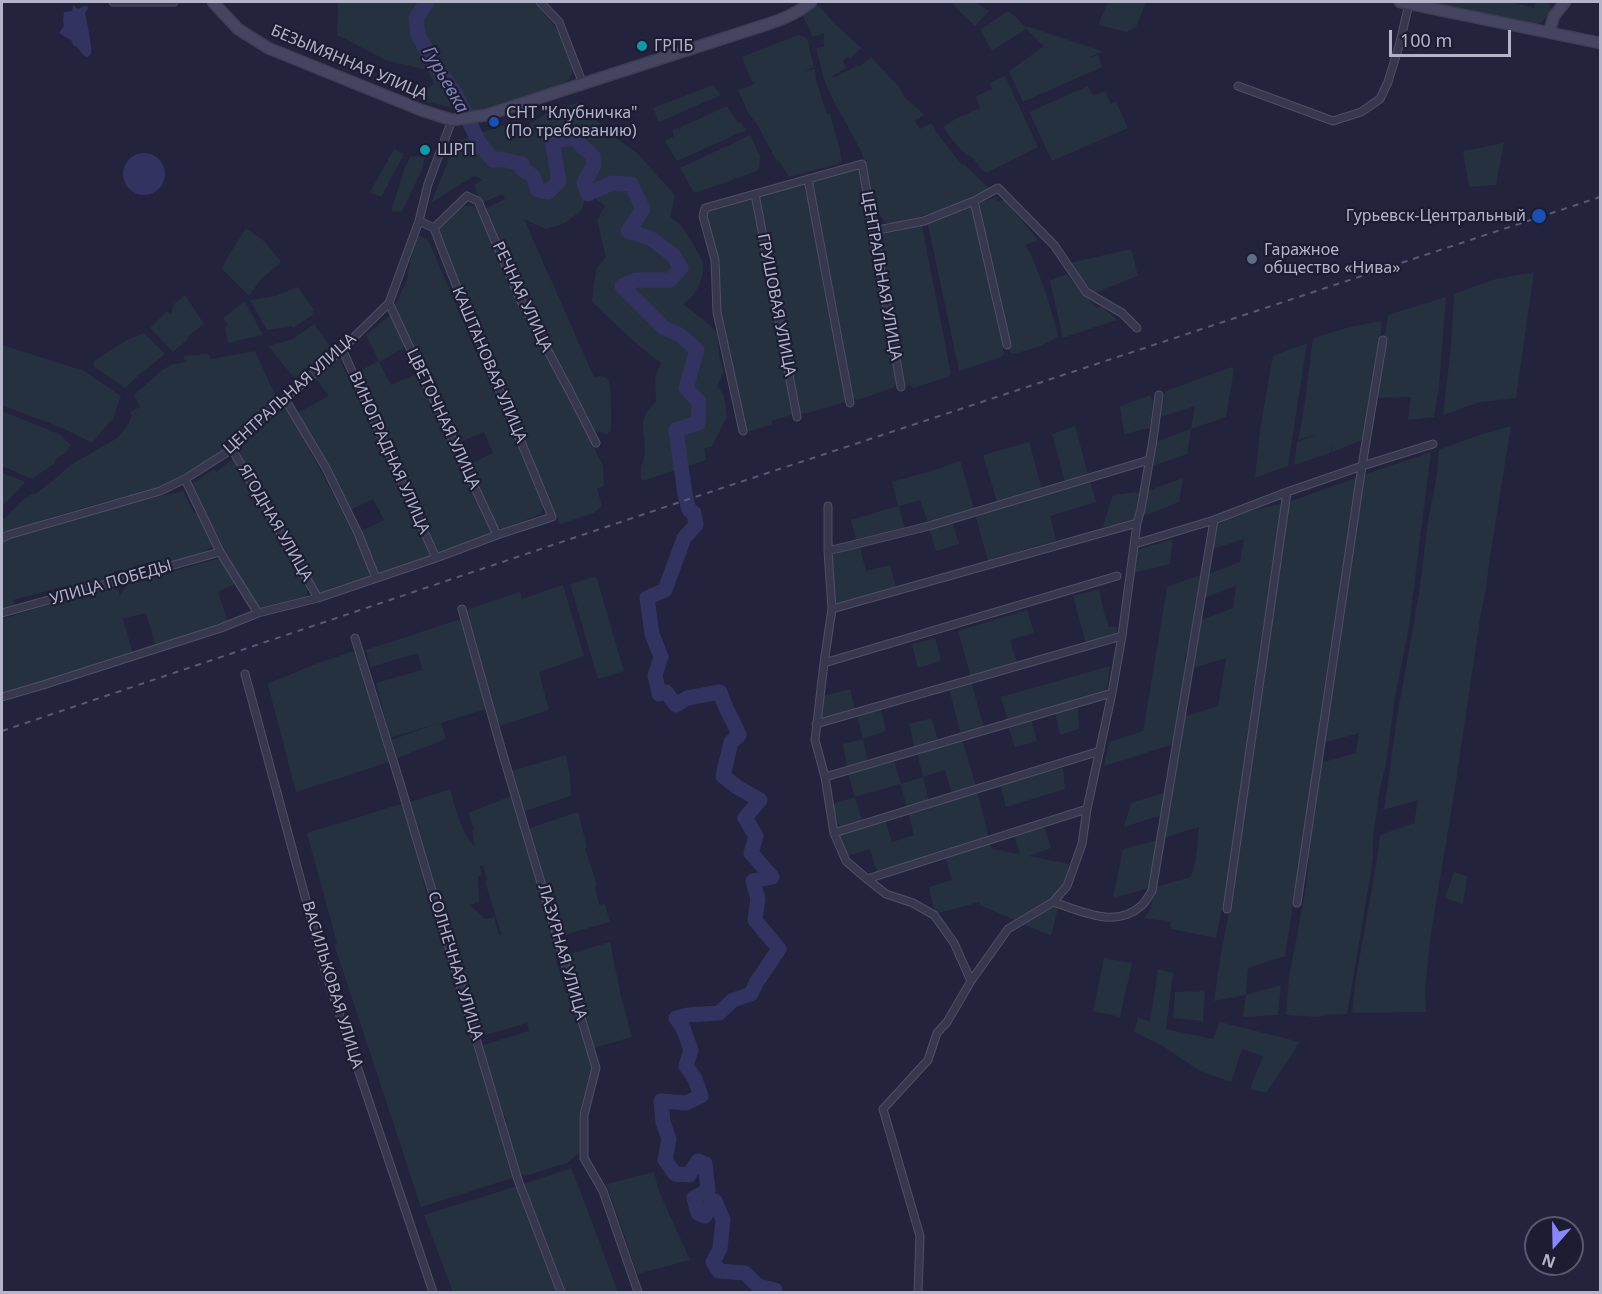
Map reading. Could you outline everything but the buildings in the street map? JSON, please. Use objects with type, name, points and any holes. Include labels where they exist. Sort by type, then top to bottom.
[{"type":"main road","name":"БЕЗЫМЯННАЯ УЛИЦА","points":[[213,2],[238,29],[268,48],[421,110],[452,120]]},
{"type":"main road","points":[[452,120],[486,115],[785,18],[799,12],[811,2]]},
{"type":"main road","points":[[1548,32],[1554,16],[1565,2]]},
{"type":"main road","points":[[1405,3],[1600,43]]},
{"type":"street","points":[[113,2],[174,2]]},
{"type":"street","points":[[540,2],[558,22],[583,84]]},
{"type":"street","points":[[1238,86],[1333,122],[1361,112],[1380,99],[1388,82],[1396,55],[1405,3]]},
{"type":"street","name":"ЦЕНТРАЛЬНАЯ УЛИЦА","points":[[2,538],[8,534],[160,491],[185,479],[232,449],[237,440],[342,349],[389,303],[419,221],[428,184],[452,120]]},
{"type":"street","name":"ЦЕНТРАЛЬНАЯ УЛИЦА","points":[[808,179],[862,164],[901,387]]},
{"type":"street","points":[[743,431],[717,312],[715,260],[703,216],[705,208],[808,179],[850,403]]},
{"type":"street","points":[[873,231],[924,221],[974,201],[998,188],[1054,245],[1086,292],[1122,313],[1137,328]]},
{"type":"street","name":"ГРУШОВАЯ УЛИЦА","points":[[755,194],[797,417]]},
{"type":"street","name":"РЕЧНАЯ УЛИЦА","points":[[434,228],[467,196],[478,201],[519,297],[596,443]]},
{"type":"street","points":[[974,201],[1007,345]]},
{"type":"street","points":[[419,221],[434,228]]},
{"type":"street","name":"КАШТАНОВАЯ УЛИЦА","points":[[434,228],[459,296],[506,403],[552,517],[496,535]]},
{"type":"street","name":"ЦВЕТОЧНАЯ УЛИЦА","points":[[389,303],[496,535]]},
{"type":"street","points":[[1297,903],[1383,340]]},
{"type":"street","name":"ВИНОГРАДНАЯ УЛИЦА","points":[[342,349],[436,558]]},
{"type":"street","points":[[918,1293],[920,1236],[883,1109],[928,1060],[937,1033],[947,1022],[970,981],[1008,929],[1053,902],[1067,886],[1082,844],[1087,808],[1112,693],[1137,523],[1153,440],[1158,395]]},
{"type":"street","points":[[285,399],[326,468],[358,533],[375,578]]},
{"type":"street","points":[[1135,543],[1214,520],[1287,492],[1433,444]]},
{"type":"street","name":"ЯГОДНАЯ УЛИЦА","points":[[232,449],[318,598]]},
{"type":"street","points":[[828,551],[929,526],[1149,460]]},
{"type":"street","points":[[185,479],[220,552],[258,613]]},
{"type":"street","points":[[1227,909],[1287,492]]},
{"type":"street","points":[[828,506],[832,609],[815,740],[825,777],[834,833],[846,861],[867,879],[886,894],[913,903],[934,915],[954,943],[970,981]]},
{"type":"street","points":[[1053,902],[1100,917],[1122,917],[1142,906],[1152,891],[1214,520]]},
{"type":"street","points":[[832,609],[1137,523]]},
{"type":"street","points":[[2,697],[221,628],[258,613],[318,598],[496,535]]},
{"type":"street","name":"УЛИЦА ПОБЕДЫ","points":[[2,613],[220,552]]},
{"type":"street","points":[[824,663],[1118,576]]},
{"type":"street","name":"ЛАЗУРНАЯ УЛИЦА","points":[[462,609],[596,1068],[584,1115],[584,1158],[603,1191],[638,1293]]},
{"type":"street","points":[[816,724],[1122,636]]},
{"type":"street","name":"СОЛНЕЧНАЯ УЛИЦА","points":[[355,638],[518,1180],[561,1293]]},
{"type":"street","name":"ВАСИЛЬКОВАЯ УЛИЦА","points":[[245,674],[326,974],[433,1293]]},
{"type":"street","points":[[825,777],[1112,693]]},
{"type":"street","points":[[834,833],[1100,751]]},
{"type":"street","points":[[867,879],[1087,808]]},
{"type":"shaded area","points":[[338,2],[534,2],[563,38],[573,60],[573,71],[569,79],[562,84],[473,112],[422,101],[419,98],[434,83],[427,70],[388,61],[337,35]]},
{"type":"shaded area","points":[[956,2],[975,2],[989,11],[975,26],[953,5]]},
{"type":"shaded area","points":[[1108,2],[1146,2],[1136,27],[1126,32],[1098,25]]},
{"type":"shaded area","points":[[1424,2],[1510,2],[1534,8],[1536,2],[1549,2],[1551,10],[1542,22],[1535,25]]},
{"type":"shaded area","points":[[73,5],[78,9],[87,6],[88,9],[85,12],[91,54],[88,57],[73,45],[72,41],[59,33],[64,26],[64,12],[72,11]]},
{"type":"shaded area","points":[[815,5],[819,6],[861,48],[850,59],[848,57],[843,61],[846,68],[832,76],[833,78],[860,66],[871,57],[900,88],[905,98],[924,114],[914,120],[920,129],[932,123],[962,165],[964,164],[989,189],[933,214],[889,225],[877,212],[875,213],[861,151],[824,80],[816,48],[824,47],[824,33],[813,37],[802,14]]},
{"type":"shaded area","points":[[1008,11],[1023,25],[1105,52],[1086,59],[1098,55],[1102,67],[1023,102],[1009,71],[1044,46],[1026,29],[992,51],[980,30]]},
{"type":"shaded area","points":[[798,35],[807,38],[814,67],[804,71],[815,69],[816,80],[827,114],[830,114],[842,163],[789,177],[776,160],[758,126],[747,111],[738,90],[755,84],[751,80],[742,57]]},
{"type":"shaded area","points":[[1005,76],[1038,147],[986,173],[969,155],[967,156],[943,127],[980,108],[976,96],[992,89],[990,83]]},
{"type":"shaded area","points":[[713,85],[721,95],[659,122],[653,108]]},
{"type":"shaded area","points":[[1088,86],[1093,96],[1105,91],[1111,104],[1116,102],[1128,128],[1052,161],[1029,112]]},
{"type":"shaded area","points":[[577,103],[603,128],[638,154],[675,195],[670,217],[686,232],[703,264],[698,287],[683,304],[717,332],[719,356],[724,371],[717,386],[724,395],[727,417],[712,446],[704,449],[706,460],[642,481],[641,470],[645,452],[643,425],[646,414],[656,402],[655,378],[661,363],[617,326],[592,301],[596,269],[606,257],[597,220],[605,206],[586,192],[582,210],[565,223],[546,229],[524,219],[594,377],[600,376],[608,380],[611,396],[611,430],[607,434],[593,431],[523,301],[485,209],[505,199],[502,194],[482,203],[474,185],[483,180],[474,176],[431,203],[456,142],[503,125],[521,130],[550,111]]},
{"type":"shaded area","points":[[727,106],[746,130],[677,161],[665,141],[674,136],[672,130],[678,128],[680,130],[681,127]]},
{"type":"shaded area","points":[[750,135],[760,156],[759,170],[694,193],[680,168]]},
{"type":"shaded area","points":[[1504,143],[1496,185],[1469,187],[1463,151]]},
{"type":"shaded area","points":[[394,149],[404,154],[381,197],[370,192]]},
{"type":"shaded area","points":[[144,153],[152,154],[159,159],[164,166],[164,182],[159,189],[152,194],[144,195],[136,194],[129,189],[124,182],[123,174],[124,166],[129,159],[136,154]]},
{"type":"shaded area","points":[[411,156],[425,157],[422,169],[402,212],[391,211],[405,167]]},
{"type":"shaded area","points":[[855,169],[860,172],[898,383],[892,388],[858,400],[852,398],[812,185],[812,181]]},
{"type":"shaded area","points":[[806,183],[847,399],[845,402],[804,414],[800,413],[759,197]]},
{"type":"shaded area","points":[[753,197],[794,414],[748,432],[726,352],[716,297],[706,215],[708,210]]},
{"type":"shaded area","points":[[1000,198],[996,199],[997,202],[1004,199],[1038,240],[1026,245],[1048,300],[1058,334],[1057,337],[1041,346],[1012,354],[1007,344],[979,207],[981,202]]},
{"type":"shaded area","points":[[465,206],[473,206],[477,211],[494,245],[513,293],[563,385],[603,466],[604,486],[597,489],[602,506],[594,513],[560,524],[432,231],[451,219],[450,216]]},
{"type":"shaded area","points":[[971,206],[974,209],[1004,354],[959,371],[928,225]]},
{"type":"shaded area","points":[[920,225],[951,374],[914,388],[910,385],[904,386],[878,236]]},
{"type":"shaded area","points":[[246,228],[265,242],[281,262],[260,280],[249,296],[222,269]]},
{"type":"shaded area","points":[[419,235],[427,238],[469,334],[464,337],[469,336],[544,507],[541,514],[503,529],[497,527],[468,465],[493,453],[484,432],[458,443],[395,309],[407,280],[412,253]]},
{"type":"shaded area","points":[[1131,249],[1138,276],[1094,293],[1069,263]]},
{"type":"shaded area","points":[[1534,272],[1516,398],[1481,402],[1443,415],[1454,294],[1496,279]]},
{"type":"shaded area","points":[[1066,274],[1096,308],[1102,307],[1117,320],[1063,338],[1050,281]]},
{"type":"shaded area","points":[[298,287],[314,310],[312,312],[314,314],[293,328],[292,326],[267,330],[250,300],[275,296]]},
{"type":"shaded area","points":[[185,295],[204,324],[173,352],[150,328],[167,311],[171,315],[174,304]]},
{"type":"shaded area","points":[[1446,297],[1439,386],[1434,417],[1408,420],[1411,397],[1376,398],[1388,315]]},
{"type":"shaded area","points":[[245,301],[263,335],[228,343],[225,327],[228,325],[223,318]]},
{"type":"shaded area","points":[[390,315],[406,347],[379,362],[391,385],[418,373],[491,530],[490,534],[441,554],[437,552],[353,374],[379,361],[366,335]]},
{"type":"shaded area","points":[[1381,321],[1367,438],[1332,452],[1333,442],[1330,453],[1294,465],[1297,442],[1318,434],[1298,440],[1313,338],[1349,327]]},
{"type":"shaded area","points":[[314,324],[331,347],[295,379],[268,346],[293,339]]},
{"type":"shaded area","points":[[144,333],[165,354],[125,388],[94,367],[94,361],[127,340]]},
{"type":"shaded area","points":[[1307,343],[1288,466],[1255,478],[1260,429],[1273,356]]},
{"type":"shaded area","points":[[2,345],[84,371],[121,396],[112,421],[92,443],[67,430],[2,405]]},
{"type":"shaded area","points":[[255,351],[278,401],[225,442],[227,446],[213,459],[180,479],[161,486],[65,513],[3,534],[2,521],[24,499],[35,494],[69,466],[117,438],[126,428],[132,415],[130,412],[140,407],[134,395],[162,370],[173,364],[186,362],[183,356],[208,354],[211,359]]},
{"type":"shaded area","points":[[338,356],[431,553],[430,557],[379,574],[361,531],[384,520],[373,499],[350,510],[331,468],[297,413],[329,396],[314,376]]},
{"type":"shaded area","points":[[1232,367],[1234,369],[1226,417],[1191,429],[1195,406],[1160,417],[1165,393]]},
{"type":"shaded area","points":[[1150,395],[1153,401],[1150,428],[1124,434],[1120,406]]},
{"type":"shaded area","points":[[285,407],[299,427],[371,575],[319,594],[239,452],[240,446]]},
{"type":"shaded area","points":[[2,411],[61,435],[71,446],[55,460],[55,463],[32,479],[2,466]]},
{"type":"shaded area","points":[[1075,426],[1088,474],[1065,482],[1052,434]]},
{"type":"shaded area","points":[[1511,426],[1431,933],[1425,988],[1426,1012],[1352,1013],[1380,835],[1414,823],[1418,800],[1384,810],[1397,717],[1419,594],[1439,450]]},
{"type":"shaded area","points":[[1191,429],[1187,454],[1150,467],[1155,442]]},
{"type":"shaded area","points":[[1029,442],[1042,489],[997,502],[983,455]]},
{"type":"shaded area","points":[[1431,452],[1409,627],[1380,788],[1373,837],[1373,860],[1347,1014],[1318,1017],[1286,1015],[1289,977],[1307,881],[1312,813],[1320,763],[1356,753],[1359,733],[1323,743],[1363,475]]},
{"type":"shaded area","points":[[234,458],[308,588],[306,597],[266,610],[255,608],[221,547],[191,485],[214,469],[216,472]]},
{"type":"shaded area","points":[[959,461],[974,509],[928,523],[920,500],[899,506],[905,530],[857,542],[851,520],[898,506],[892,482]]},
{"type":"shaded area","points":[[2,473],[25,483],[2,506]]},
{"type":"shaded area","points":[[1359,477],[1327,668],[1285,956],[1248,968],[1246,995],[1214,1001],[1231,902],[1288,502]]},
{"type":"shaded area","points":[[1183,478],[1179,502],[1146,515],[1144,513],[1147,491]]},
{"type":"shaded area","points":[[1090,480],[1096,502],[1050,516],[1056,540],[988,561],[975,514]]},
{"type":"shaded area","points":[[183,491],[194,513],[197,513],[212,546],[200,557],[184,562],[183,558],[160,566],[158,561],[134,566],[135,569],[114,571],[114,576],[87,584],[86,582],[64,590],[62,587],[13,600],[14,605],[2,609],[2,541],[134,502]]},
{"type":"shaded area","points":[[1139,493],[1132,522],[1107,528],[1103,526],[1113,495]]},
{"type":"shaded area","points":[[1283,503],[1256,669],[1233,847],[1216,938],[1171,929],[1170,922],[1144,918],[1151,908],[1155,887],[1191,877],[1196,859],[1199,827],[1164,838],[1183,717],[1218,706],[1226,658],[1191,669],[1199,621],[1233,608],[1236,586],[1203,598],[1208,574],[1240,562],[1244,539],[1212,549],[1216,524],[1247,512]]},
{"type":"shaded area","points":[[952,521],[959,544],[936,551],[929,528]]},
{"type":"shaded area","points":[[1173,539],[1170,564],[1133,573],[1137,550]]},
{"type":"shaded area","points":[[860,547],[866,571],[890,565],[896,588],[839,604],[835,601],[831,557]]},
{"type":"shaded area","points":[[220,558],[235,584],[218,592],[228,622],[156,647],[146,613],[123,619],[133,653],[2,694],[2,619],[112,585],[113,588],[117,587],[120,596],[128,583],[135,581],[135,577],[159,572],[160,575]]},
{"type":"shaded area","points":[[1200,575],[1189,647],[1185,658],[1174,744],[1104,766],[1109,742],[1143,731],[1167,587]]},
{"type":"shaded area","points":[[596,576],[624,671],[598,679],[570,584]]},
{"type":"shaded area","points":[[563,585],[584,656],[539,672],[549,710],[497,727],[466,612],[520,592],[522,599]]},
{"type":"shaded area","points":[[1099,589],[1109,627],[1117,627],[1116,634],[1086,644],[1073,596]]},
{"type":"shaded area","points":[[1027,610],[1034,633],[1010,640],[1017,663],[971,677],[958,631]]},
{"type":"shaded area","points":[[461,619],[486,709],[441,723],[446,739],[397,758],[391,740],[441,722],[390,738],[376,683],[422,670],[418,653],[371,667],[366,650]]},
{"type":"shaded area","points":[[935,638],[941,661],[918,668],[912,644]]},
{"type":"shaded area","points":[[359,649],[389,762],[296,792],[268,685],[313,665]]},
{"type":"shaded area","points":[[1110,666],[1106,693],[1008,721],[1001,697]]},
{"type":"shaded area","points":[[971,681],[984,728],[961,735],[949,688]]},
{"type":"shaded area","points":[[850,689],[856,712],[829,719],[820,717],[822,696]]},
{"type":"shaded area","points":[[1078,706],[1079,729],[1060,735],[1055,713]]},
{"type":"shaded area","points":[[881,709],[886,731],[863,739],[857,716]]},
{"type":"shaded area","points":[[932,718],[938,741],[915,749],[909,724]]},
{"type":"shaded area","points":[[1031,719],[1037,741],[1015,747],[1008,726]]},
{"type":"shaded area","points":[[863,739],[868,763],[847,768],[843,744]]},
{"type":"shaded area","points":[[962,739],[976,786],[952,794],[945,770],[923,777],[917,753]]},
{"type":"shaded area","points":[[566,755],[571,796],[523,812],[511,771]]},
{"type":"shaded area","points":[[894,760],[901,784],[923,777],[929,801],[907,807],[900,784],[855,797],[848,774]]},
{"type":"shaded area","points":[[1063,768],[1065,789],[1006,807],[1000,784]]},
{"type":"shaded area","points":[[450,789],[466,836],[475,846],[472,831],[474,830],[468,813],[511,796],[558,955],[555,957],[593,1068],[579,1115],[579,1153],[567,1163],[525,1176],[520,1174],[504,1124],[507,1122],[480,1046],[529,1031],[527,1023],[478,1037],[410,802]],"holes":[[[483,865],[487,880],[485,881],[501,934],[499,935],[494,917],[485,919],[470,905],[479,902],[478,876],[482,875],[480,866]]]},
{"type":"shaded area","points":[[977,790],[989,838],[877,872],[870,849],[848,856],[838,836],[863,825],[885,819],[892,842],[914,835],[908,812]]},
{"type":"shaded area","points":[[1166,792],[1162,815],[1124,827],[1131,803]]},
{"type":"shaded area","points":[[855,797],[862,821],[839,827],[832,804]]},
{"type":"shaded area","points":[[404,803],[428,899],[431,898],[512,1172],[512,1178],[421,1207],[334,944],[337,943],[307,833]]},
{"type":"shaded area","points":[[578,812],[587,847],[585,848],[597,885],[595,886],[599,905],[605,904],[610,922],[560,936],[527,829]]},
{"type":"shaded area","points":[[1044,826],[1051,848],[1029,856],[1069,864],[1051,936],[980,905],[980,902],[935,914],[929,887],[952,880],[945,856],[990,842],[992,849],[1020,854],[1014,835]]},
{"type":"shaded area","points":[[1158,840],[1150,888],[1113,898],[1123,849]]},
{"type":"shaded area","points":[[1454,872],[1467,876],[1463,904],[1445,898]]},
{"type":"shaded area","points":[[610,942],[632,1037],[593,1048],[566,955]]},
{"type":"shaded area","points":[[1104,958],[1132,963],[1120,1017],[1093,1011]]},
{"type":"shaded area","points":[[1158,969],[1173,973],[1166,1029],[1213,1039],[1220,1022],[1300,1042],[1266,1093],[1250,1089],[1263,1056],[1242,1049],[1231,1082],[1200,1071],[1161,1045],[1134,1032],[1138,1017],[1150,1022]]},
{"type":"shaded area","points":[[1281,985],[1278,1015],[1243,1017],[1246,995]]},
{"type":"shaded area","points":[[1205,991],[1203,1021],[1173,1018],[1175,992]]},
{"type":"shaded area","points":[[571,1168],[618,1292],[565,1292],[524,1184]]},
{"type":"shaded area","points":[[654,1172],[659,1191],[690,1260],[637,1274],[606,1184]]},
{"type":"shaded area","points":[[517,1186],[544,1254],[555,1292],[453,1292],[424,1215]]},
{"type":"waterway","name":"Гурьевка","points":[[427,2],[416,18],[418,35],[435,65],[455,93],[480,144],[493,160],[501,159],[522,164],[522,169],[533,176],[538,190],[548,192],[559,181],[552,141],[573,138],[593,156],[594,165],[584,183],[588,194],[612,183],[631,184],[643,209],[628,231],[650,238],[673,255],[681,268],[670,280],[636,280],[622,286],[664,328],[680,335],[697,350],[686,388],[699,402],[698,423],[676,430],[685,494],[689,510],[694,513],[696,525],[684,538],[665,590],[647,598],[652,634],[661,657],[655,675],[659,694],[666,692],[676,705],[687,698],[720,692],[739,735],[731,742],[723,776],[760,800],[745,818],[756,836],[751,853],[772,877],[753,881],[758,899],[755,920],[779,949],[751,994],[733,1000],[719,1013],[676,1018],[683,1028],[691,1050],[686,1066],[695,1079],[701,1096],[686,1103],[661,1101],[663,1122],[669,1139],[665,1160],[675,1174],[689,1175],[698,1161],[705,1164],[708,1190],[694,1198],[698,1213],[705,1216],[715,1201],[723,1220],[720,1249],[713,1262],[719,1271],[745,1273],[758,1286],[775,1290],[775,1292]]},
{"type":"railway","points":[[2,731],[677,503],[1600,197]]},
{"type":"place","name":"ГРПБ","points":[[642,46]]},
{"type":"place","name":"СНТ \"Клубничка\" (По требованию)","points":[[494,122]]},
{"type":"place","name":"ШРП","points":[[425,150]]},
{"type":"place","name":"Гурьевск-Центральный","points":[[1539,216]]},
{"type":"place","name":"Гаражное общество «Нива»","points":[[1252,259]]}]
